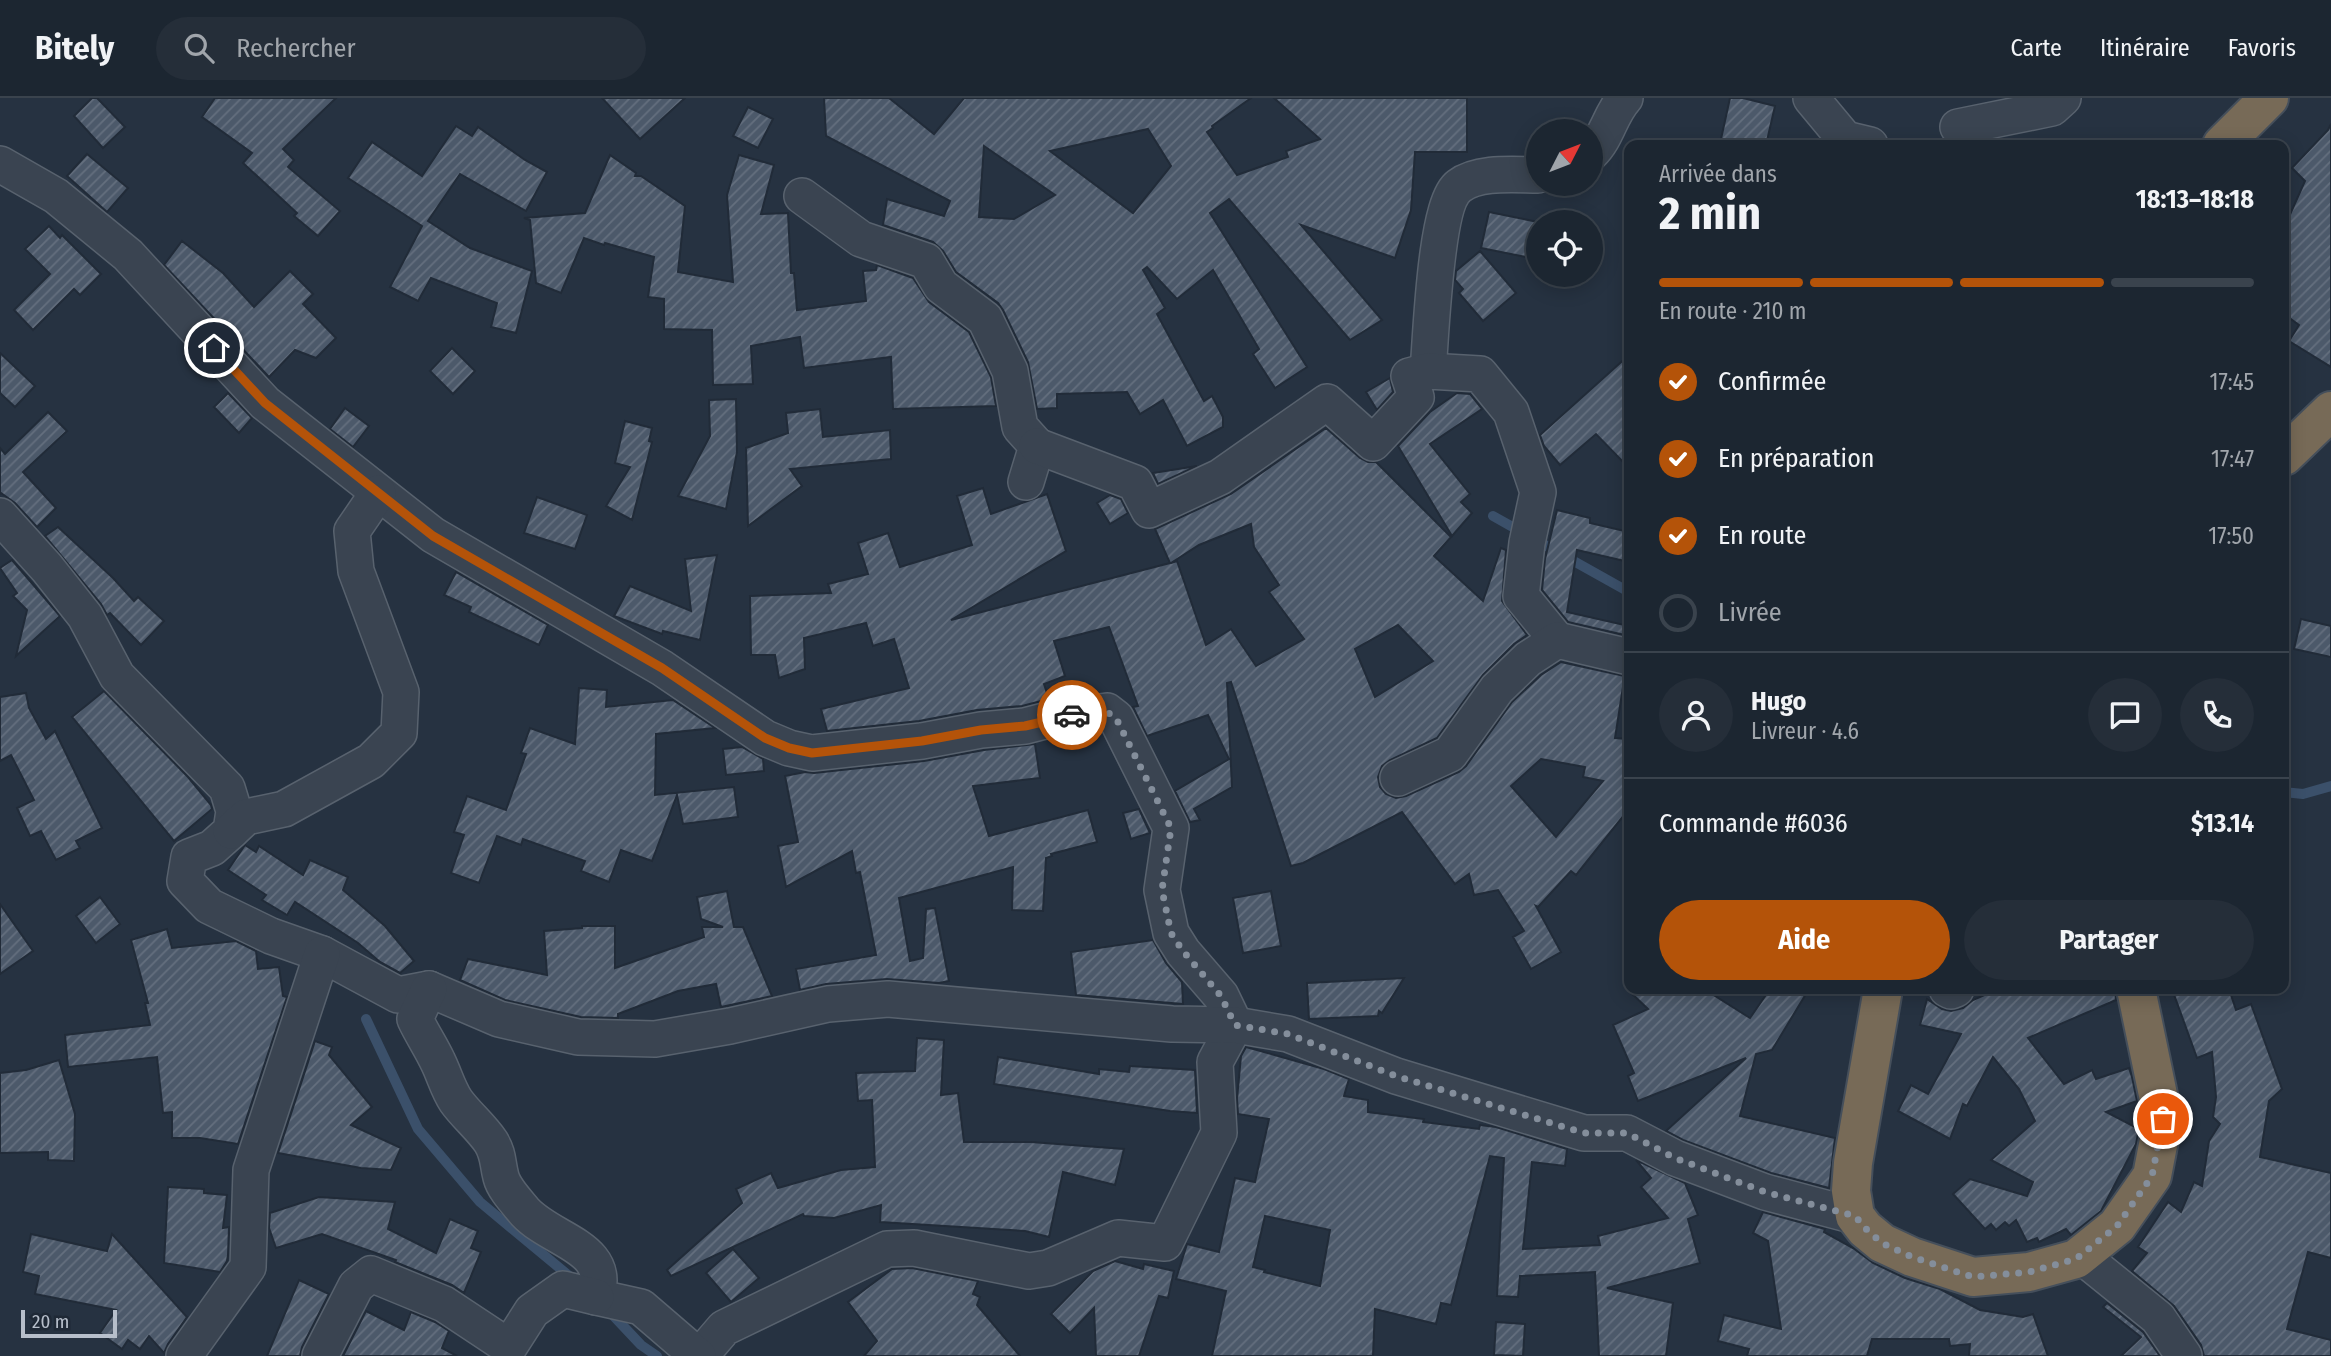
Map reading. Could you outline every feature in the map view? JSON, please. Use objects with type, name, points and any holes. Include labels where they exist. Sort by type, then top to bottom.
[{"type":"highway","points":[[2227,140],[2269,98]]},
{"type":"highway","points":[[2289,451],[2331,411]]},
{"type":"highway","points":[[1882,994],[1853,1163],[1851,1191],[1855,1216],[1882,1243],[1912,1257],[1973,1277],[2029,1272],[2076,1259],[2117,1226],[2152,1176],[2163,1119],[2137,994]]},
{"type":"street","points":[[1603,137],[1625,98]]},
{"type":"street","points":[[1811,98],[1844,139],[1848,140]]},
{"type":"street","points":[[1958,123],[2052,108],[2063,98]]},
{"type":"street","points":[[0,164],[56,196],[128,255],[265,403],[433,536],[662,668],[765,738],[789,748],[812,753],[1025,726],[1060,717],[1107,712],[1116,718],[1171,828],[1162,890],[1171,933],[1221,996],[1235,1025]]},
{"type":"street","points":[[1428,371],[1436,261],[1446,208],[1458,187],[1489,174],[1526,175]]},
{"type":"street","points":[[802,196],[861,239],[926,261],[941,286],[985,319],[1010,371],[1020,427],[1037,446],[1135,483],[1149,510],[1220,477],[1326,402],[1373,443],[1416,397],[1409,376],[1428,371],[1480,374],[1511,412],[1538,492],[1527,543],[1521,596],[1557,640],[1624,656]]},
{"type":"street","points":[[1026,482],[1037,446]]},
{"type":"street","points":[[378,493],[352,531],[356,571],[401,692],[399,733],[371,761],[284,809],[246,817],[212,848],[189,857],[185,881],[209,906],[271,936],[322,954],[398,995],[429,989],[499,1019],[578,1037],[655,1040],[828,1004],[888,999],[1172,1024],[1235,1025],[1288,1034],[1396,1076],[1584,1133],[1627,1133],[1675,1158],[1765,1192],[1855,1216]]},
{"type":"street","points":[[0,516],[85,615],[117,676],[227,788],[233,811],[231,831]]},
{"type":"street","points":[[1398,778],[1450,754],[1497,689],[1528,659],[1557,640]]},
{"type":"street","points":[[184,1356],[248,1267],[251,1170],[322,954]]},
{"type":"street","points":[[429,989],[415,1019],[455,1100],[489,1138],[498,1155],[504,1185],[527,1213],[550,1232],[586,1251],[592,1259],[599,1271],[600,1286],[596,1297]]},
{"type":"street","points":[[320,1356],[356,1286],[371,1274],[444,1304],[509,1347],[533,1311],[564,1289],[641,1307],[699,1356],[724,1328],[887,1249],[914,1248],[1029,1271],[1048,1268],[1118,1238],[1165,1242],[1219,1133],[1215,1062],[1235,1025]]},
{"type":"street","points":[[2080,1255],[2158,1318],[2184,1356]]},
{"type":"building","points":[[92,98],[97,98],[125,127],[103,148],[74,116]]},
{"type":"building","points":[[215,98],[336,98],[283,149],[294,160],[288,167],[340,211],[318,236],[294,216],[297,213],[243,163],[252,153],[202,117]]},
{"type":"building","points":[[602,98],[685,98],[640,139]]},
{"type":"building","points":[[824,98],[889,98],[934,134],[964,98],[1251,98],[1207,132],[1237,175],[1288,157],[1286,151],[1320,139],[1274,98],[1467,98],[1467,152],[1415,152],[1411,210],[1395,258],[1301,225],[1382,320],[1350,340],[1229,199],[1210,213],[1307,367],[1275,388],[1253,354],[1259,349],[1213,270],[1177,299],[1147,267],[1143,270],[1165,308],[1157,314],[1204,401],[1212,396],[1223,417],[1223,427],[1187,446],[1163,400],[1140,414],[1127,392],[1057,394],[1057,408],[1037,409],[1028,362],[998,303],[956,272],[943,251],[933,242],[883,225],[887,199],[944,216],[950,201],[826,136]],"holes":[[[1148,129],[1171,166],[1133,213],[1050,151]],[[984,146],[1055,195],[1014,219],[979,217]]]},
{"type":"building","points":[[1730,98],[1743,98],[1775,106],[1767,140],[1721,139]]},
{"type":"building","points":[[748,107],[773,119],[758,148],[733,136]]},
{"type":"building","points":[[2331,124],[2331,367],[2289,341],[2299,325],[2289,318],[2289,217],[2305,181],[2292,168]]},
{"type":"building","points":[[456,126],[472,136],[478,127],[547,172],[526,211],[460,174],[428,221],[470,248],[532,271],[516,333],[491,327],[497,303],[431,278],[418,301],[390,287],[422,226],[348,178],[372,142],[422,176]]},
{"type":"building","points":[[87,154],[128,188],[107,212],[67,176]]},
{"type":"building","points":[[610,155],[636,173],[635,176],[641,176],[685,206],[678,272],[733,282],[727,195],[739,155],[774,165],[761,214],[788,213],[791,273],[794,273],[797,310],[866,301],[863,271],[876,270],[877,265],[913,278],[929,302],[969,332],[991,377],[996,406],[893,409],[891,357],[804,368],[800,337],[751,346],[753,384],[713,385],[712,330],[664,329],[664,299],[648,297],[654,257],[605,243],[604,245],[584,238],[561,293],[536,283],[530,220],[524,218],[585,213]]},
{"type":"building","points":[[1489,212],[1526,220],[1526,257],[1481,248]]},
{"type":"building","points":[[49,226],[60,238],[62,235],[101,274],[80,295],[74,289],[33,330],[14,310],[50,274],[25,249]]},
{"type":"building","points":[[182,241],[223,273],[254,307],[290,271],[313,294],[303,304],[336,338],[316,358],[295,350],[269,377],[164,265]]},
{"type":"building","points":[[1480,251],[1516,293],[1483,321],[1459,293],[1463,289],[1455,280],[1456,271]]},
{"type":"building","points":[[452,348],[475,371],[453,394],[430,371]]},
{"type":"building","points":[[0,353],[35,386],[15,407],[0,393]]},
{"type":"building","points":[[1624,359],[1624,463],[1596,434],[1560,465],[1544,446],[1540,435]]},
{"type":"building","points":[[1390,378],[1393,392],[1377,410],[1366,392]]},
{"type":"building","points":[[228,393],[252,418],[239,433],[214,407]]},
{"type":"building","points":[[1457,393],[1470,394],[1482,409],[1430,444],[1470,494],[1461,502],[1472,513],[1452,536],[1398,446],[1430,412]]},
{"type":"building","points":[[736,399],[737,452],[726,509],[678,496],[710,436],[709,400]]},
{"type":"building","points":[[345,408],[369,426],[353,447],[330,429]]},
{"type":"building","points":[[820,409],[823,437],[890,430],[891,459],[790,469],[802,486],[748,526],[746,448],[788,433],[786,413]]},
{"type":"building","points":[[48,412],[67,431],[23,472],[56,508],[37,527],[15,503],[0,494],[0,448],[5,454]]},
{"type":"building","points":[[625,421],[652,428],[649,441],[652,442],[632,520],[606,506],[630,467],[615,463]]},
{"type":"building","points":[[1326,428],[1360,458],[1376,462],[1451,537],[1434,556],[1483,601],[1501,548],[1506,550],[1502,601],[1527,635],[1483,675],[1437,738],[1390,760],[1382,766],[1378,777],[1380,787],[1386,794],[1396,798],[1459,772],[1512,702],[1541,675],[1561,662],[1624,676],[1615,738],[1624,739],[1624,815],[1576,875],[1571,871],[1538,907],[1536,906],[1561,952],[1531,969],[1513,937],[1524,931],[1498,890],[1474,895],[1469,874],[1455,884],[1402,812],[1303,863],[1291,866],[1231,682],[1227,683],[1232,787],[1194,809],[1200,820],[1190,822],[1175,791],[1229,759],[1208,715],[1147,736],[1133,707],[1138,706],[1109,627],[1054,641],[1065,676],[1044,684],[1049,699],[1022,706],[977,710],[919,721],[827,731],[821,709],[909,688],[894,639],[873,646],[866,623],[804,638],[805,669],[779,678],[775,655],[751,655],[750,596],[831,593],[828,584],[868,574],[858,543],[888,533],[900,567],[972,545],[957,496],[983,488],[991,514],[1047,494],[1066,551],[951,620],[1170,563],[1155,529],[1231,494]],"holes":[[[1251,524],[1254,547],[1279,585],[1269,592],[1304,639],[1256,666],[1231,629],[1206,645],[1177,561],[1171,563],[1199,545]],[[1398,625],[1433,661],[1375,697],[1355,649]],[[1541,759],[1585,767],[1583,777],[1603,781],[1556,837],[1511,786]]]},
{"type":"building","points":[[1197,466],[1158,484],[1153,473]]},
{"type":"building","points":[[1110,495],[1121,499],[1128,513],[1110,524],[1097,503]]},
{"type":"building","points":[[537,497],[587,515],[575,549],[524,533]]},
{"type":"building","points":[[1557,510],[1590,518],[1590,523],[1624,531],[1624,561],[1577,550],[1567,612],[1624,625],[1624,635],[1568,622],[1542,590],[1545,559]]},
{"type":"building","points":[[58,527],[134,601],[138,597],[164,621],[141,645],[110,613],[107,615],[45,536]]},
{"type":"building","points":[[717,555],[700,640],[663,631],[662,634],[614,616],[630,586],[691,611],[685,559]]},
{"type":"building","points":[[12,560],[60,616],[16,656],[27,610],[13,596],[17,593],[0,568]]},
{"type":"building","points":[[456,572],[548,625],[539,645],[469,612],[471,607],[444,595]]},
{"type":"building","points":[[2301,619],[2331,626],[2331,657],[2294,649]]},
{"type":"building","points":[[579,688],[607,690],[606,707],[673,700],[715,728],[656,734],[655,795],[734,787],[738,817],[683,824],[677,795],[652,861],[621,850],[609,882],[581,871],[585,861],[523,839],[521,845],[497,836],[479,883],[451,873],[464,835],[454,832],[467,796],[506,810],[526,754],[521,753],[530,728],[575,744]]},
{"type":"building","points":[[104,691],[188,777],[211,805],[212,809],[174,841],[72,717]]},
{"type":"building","points":[[26,693],[29,708],[46,739],[55,731],[102,828],[76,841],[80,848],[56,860],[41,831],[30,836],[17,808],[34,800],[11,755],[0,761],[0,697]]},
{"type":"building","points":[[1035,744],[1040,778],[973,786],[989,836],[1088,810],[1097,842],[1051,854],[1052,856],[1046,858],[1043,911],[1012,910],[1013,867],[899,898],[910,961],[923,958],[926,909],[935,908],[949,981],[939,983],[887,979],[826,984],[800,990],[796,969],[876,955],[860,872],[856,873],[852,851],[786,887],[778,846],[798,842],[785,776],[924,761]]},
{"type":"building","points":[[742,747],[763,759],[764,771],[726,775],[723,749]]},
{"type":"building","points":[[1139,809],[1150,833],[1131,839],[1123,813]]},
{"type":"building","points":[[245,845],[256,852],[259,846],[303,875],[310,860],[348,877],[343,890],[385,926],[414,961],[400,973],[295,902],[287,915],[262,900],[266,895],[228,870]]},
{"type":"building","points":[[727,891],[734,927],[743,927],[772,996],[721,1007],[716,984],[678,991],[618,1014],[618,1018],[581,1017],[505,1000],[460,980],[468,959],[547,975],[544,931],[582,926],[615,926],[615,968],[704,937],[702,927],[723,927],[701,919],[697,897]]},
{"type":"building","points":[[1271,891],[1281,946],[1243,953],[1233,898]]},
{"type":"building","points":[[100,897],[120,924],[96,943],[76,916]]},
{"type":"building","points":[[0,904],[33,951],[0,974]]},
{"type":"building","points":[[167,929],[172,948],[236,941],[256,951],[258,969],[279,967],[283,996],[287,997],[238,1144],[200,1138],[172,1138],[172,1112],[163,1113],[157,1057],[68,1067],[65,1035],[150,1025],[145,1003],[148,1003],[131,940]]},
{"type":"building","points":[[1153,940],[1166,963],[1182,982],[1183,1004],[1076,995],[1071,952]]},
{"type":"building","points":[[1404,978],[1378,1016],[1309,1019],[1307,983]]},
{"type":"building","points":[[1632,994],[1712,994],[1750,1018],[1767,994],[1806,994],[1772,1050],[1756,1054],[1740,1116],[1835,1138],[1829,1188],[1771,1173],[1666,1131],[1746,1058],[1638,1101],[1628,1076],[1634,1073],[1613,1025],[1648,1009]]},
{"type":"building","points":[[1987,994],[2115,994],[2116,1000],[2028,1038],[2064,1084],[2092,1070],[2096,1079],[2129,1068],[2132,1077],[2137,1101],[2106,1112],[2139,1129],[2136,1144],[2101,1211],[2071,1235],[2066,1229],[2039,1242],[2037,1238],[2027,1242],[2016,1220],[2009,1226],[2005,1222],[1996,1230],[1991,1224],[1985,1229],[1953,1194],[1970,1179],[2027,1196],[2033,1182],[1991,1160],[2035,1121],[2019,1089],[1993,1057],[1967,1106],[1963,1104],[1950,1139],[1898,1111],[1911,1085],[1928,1094],[1961,1034],[1920,1025],[1927,999],[1942,1009],[1951,1011],[1963,1008]]},
{"type":"building","points":[[2174,994],[2231,994],[2236,1010],[2251,1004],[2282,1089],[2269,1101],[2260,1157],[2331,1173],[2331,1258],[2308,1252],[2287,1329],[2331,1340],[2331,1356],[2204,1356],[2201,1345],[2174,1306],[2132,1271],[2147,1253],[2138,1247],[2168,1202],[2181,1212],[2194,1182],[2202,1186],[2209,1141],[2220,1124],[2213,1117],[2216,1097],[2212,1052],[2197,1058]]},
{"type":"building","points":[[917,1038],[944,1040],[941,1095],[958,1093],[964,1142],[1031,1142],[1124,1149],[1115,1185],[1063,1172],[1049,1237],[1025,1231],[880,1222],[881,1205],[834,1218],[803,1214],[671,1276],[667,1270],[742,1203],[736,1189],[771,1173],[778,1188],[841,1170],[875,1167],[872,1100],[858,1101],[856,1073],[915,1071]]},
{"type":"building","points":[[315,1041],[332,1047],[329,1055],[372,1107],[351,1125],[401,1148],[391,1170],[361,1168],[278,1153]]},
{"type":"building","points":[[1246,1047],[1324,1069],[1349,1079],[1344,1096],[1368,1100],[1368,1112],[1479,1129],[1480,1125],[1496,1127],[1567,1149],[1565,1166],[1532,1162],[1523,1249],[1600,1245],[1598,1236],[1668,1218],[1641,1187],[1651,1178],[1636,1160],[1685,1183],[1698,1215],[1688,1219],[1700,1263],[1607,1288],[1673,1303],[1666,1356],[1599,1356],[1595,1272],[1520,1276],[1518,1297],[1497,1296],[1504,1158],[1490,1156],[1451,1305],[1441,1303],[1436,1324],[1375,1309],[1373,1356],[1212,1356],[1226,1291],[1176,1279],[1187,1244],[1219,1252],[1235,1178],[1255,1182],[1269,1119],[1238,1114],[1241,1056]],"holes":[[[1265,1216],[1330,1230],[1320,1286],[1253,1267]]]},
{"type":"building","points":[[998,1057],[1099,1074],[1099,1069],[1129,1072],[1130,1066],[1195,1070],[1197,1113],[994,1084]]},
{"type":"building","points":[[59,1060],[75,1114],[74,1161],[48,1160],[48,1152],[0,1153],[0,1073],[26,1070]]},
{"type":"building","points":[[168,1187],[204,1189],[204,1193],[227,1195],[223,1228],[229,1227],[228,1255],[220,1272],[164,1263]]},
{"type":"building","points":[[319,1197],[395,1202],[388,1229],[436,1253],[450,1219],[478,1231],[471,1248],[481,1252],[464,1293],[452,1285],[395,1262],[396,1260],[322,1234],[276,1248],[269,1228],[270,1213]]},
{"type":"building","points":[[1763,1212],[1825,1229],[1824,1232],[1873,1263],[1905,1278],[1940,1289],[1980,1310],[2023,1317],[2033,1314],[2048,1356],[1969,1356],[1970,1344],[1950,1346],[1949,1339],[1872,1339],[1867,1356],[1747,1356],[1749,1349],[1718,1341],[1724,1315],[1781,1329],[1768,1241],[1753,1233]]},
{"type":"building","points":[[31,1234],[107,1251],[112,1234],[187,1317],[164,1353],[149,1336],[140,1349],[128,1340],[122,1349],[100,1333],[116,1310],[35,1294],[39,1276],[23,1272]]},
{"type":"building","points":[[733,1249],[759,1278],[731,1302],[706,1273]]},
{"type":"building","points":[[1115,1261],[1143,1269],[1144,1264],[1174,1271],[1168,1298],[1159,1296],[1139,1356],[1096,1356],[1094,1308],[1070,1333],[1051,1314],[1093,1271]]},
{"type":"building","points":[[912,1268],[978,1281],[973,1294],[980,1297],[977,1305],[1020,1356],[864,1356],[877,1341],[848,1302],[892,1269]]},
{"type":"building","points":[[299,1280],[329,1294],[300,1356],[267,1356]]},
{"type":"building","points":[[2107,1303],[2143,1332],[2160,1356],[2121,1356],[2141,1337],[2103,1307]]},
{"type":"building","points":[[366,1311],[404,1330],[411,1312],[435,1322],[449,1331],[442,1348],[457,1356],[343,1356]]},
{"type":"building","points":[[1496,1322],[1525,1324],[1523,1356],[1494,1355]]},
{"type":"waterway","points":[[1493,516],[1624,589]]},
{"type":"waterway","points":[[2289,793],[2303,794],[2331,786]]},
{"type":"waterway","points":[[366,1019],[418,1129],[480,1202],[574,1280]]},
{"type":"waterway","points":[[609,1311],[641,1345],[657,1356]]},
{"type":"way so far","points":[[1072,715],[1107,712],[1116,718],[1171,828],[1162,890],[1171,933],[1221,996],[1235,1025],[1288,1034],[1396,1076],[1584,1133],[1627,1133],[1675,1158],[1765,1192],[1855,1216],[1882,1243],[1912,1257],[1973,1277],[2029,1272],[2076,1259],[2117,1226],[2152,1176],[2163,1119]]},
{"type":"route","points":[[214,348],[265,403],[433,536],[662,668],[765,738],[789,748],[812,753],[1025,726],[1072,715]]}]
